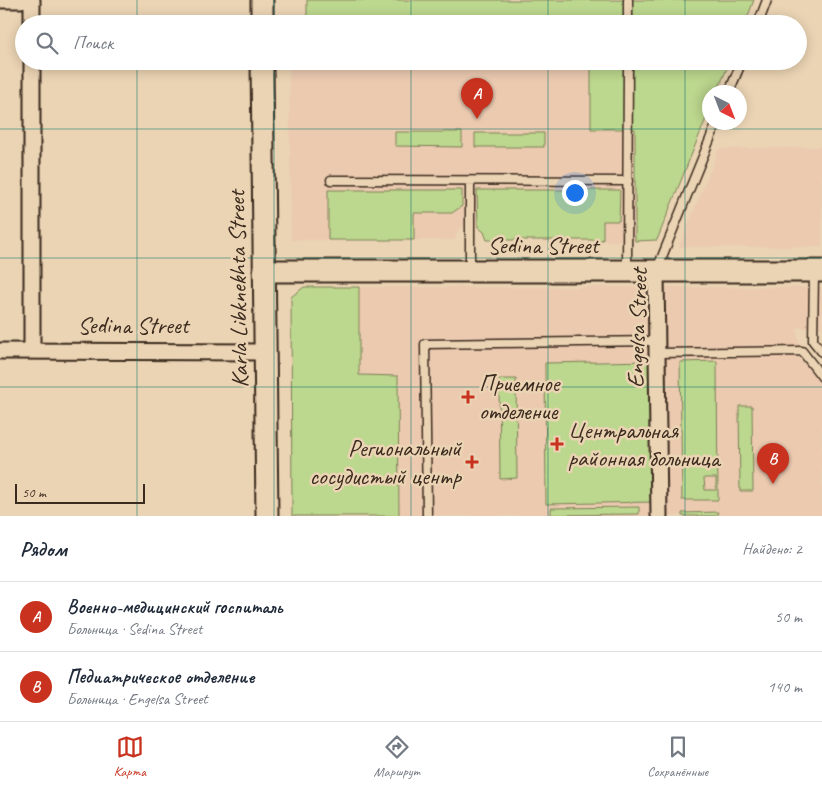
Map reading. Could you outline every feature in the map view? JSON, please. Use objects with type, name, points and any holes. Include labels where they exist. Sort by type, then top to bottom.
[{"type":"street","points":[[0,0],[21,0]]},
{"type":"street","points":[[32,0],[32,15]]},
{"type":"street","points":[[262,0],[262,15]]},
{"type":"street","points":[[32,70],[32,351]]},
{"type":"street","name":"Karla Libknekhta Street","points":[[262,70],[267,516]]},
{"type":"street","name":"Sedina Street","points":[[264,271],[818,271]]},
{"type":"street","name":"Engelsa Street","points":[[656,271],[658,516]]},
{"type":"street","name":"Sedina Street","points":[[0,351],[265,352]]},
{"type":"lane","points":[[628,0],[628,15]]},
{"type":"lane","points":[[761,15],[767,0]]},
{"type":"lane","points":[[627,271],[628,70]]},
{"type":"lane","points":[[732,85],[738,70]]},
{"type":"lane","name":"Engelsa Street","points":[[656,271],[714,130]]},
{"type":"lane","points":[[331,180],[628,180]]},
{"type":"lane","points":[[470,181],[470,271]]},
{"type":"lane","points":[[818,271],[813,341],[822,352]]},
{"type":"lane","points":[[427,516],[425,344],[802,351],[822,377]]},
{"type":"shaded area","points":[[289,70],[726,70],[720,85],[702,85],[702,128],[657,240],[487,240],[484,232],[478,227],[461,227],[455,240],[291,240]]},
{"type":"shaded area","points":[[822,147],[822,247],[679,247],[719,149]]},
{"type":"shaded area","name":"Центральная районная больница","points":[[304,287],[822,287],[822,328],[797,328],[798,341],[822,372],[822,516],[292,516],[291,297]]},
{"type":"green space","points":[[307,0],[754,0],[748,15],[307,15]]},
{"type":"green space","points":[[591,70],[726,70],[720,85],[702,85],[702,128],[657,240],[635,241],[635,129],[591,129]]},
{"type":"green space","points":[[395,132],[462,132],[462,147],[395,146]]},
{"type":"green space","points":[[475,133],[544,133],[544,147],[475,147]]},
{"type":"green space","points":[[328,190],[462,190],[462,206],[452,213],[414,213],[414,240],[328,240]]},
{"type":"green space","points":[[477,190],[620,190],[619,221],[603,221],[603,240],[487,240],[484,232],[478,227]]},
{"type":"green space","points":[[304,287],[359,287],[359,375],[398,376],[399,516],[292,516],[291,297]]},
{"type":"green space","points":[[652,361],[654,502],[546,504],[545,363]]},
{"type":"green space","points":[[717,361],[718,500],[682,500],[680,362]],"holes":[[[704,478],[716,478],[716,490],[705,490]]]},
{"type":"green space","points":[[499,379],[516,379],[517,478],[500,479]]},
{"type":"green space","points":[[739,406],[752,406],[753,491],[740,491]]},
{"type":"green space","points":[[639,507],[639,514],[551,515],[551,508]]},
{"type":"green space","points":[[718,512],[718,516],[682,516],[682,513]]},
{"type":"place","name":"Военно-медицинский госпиталь","points":[[477,119]]},
{"type":"place","name":"Приемное отделение","points":[[468,397]]},
{"type":"place","name":"Центральная районная больница","points":[[557,444]]},
{"type":"place","name":"Региональный сосудистый центр","points":[[472,462]]},
{"type":"place","name":"Педиатрическое отделение","points":[[773,484]]}]
